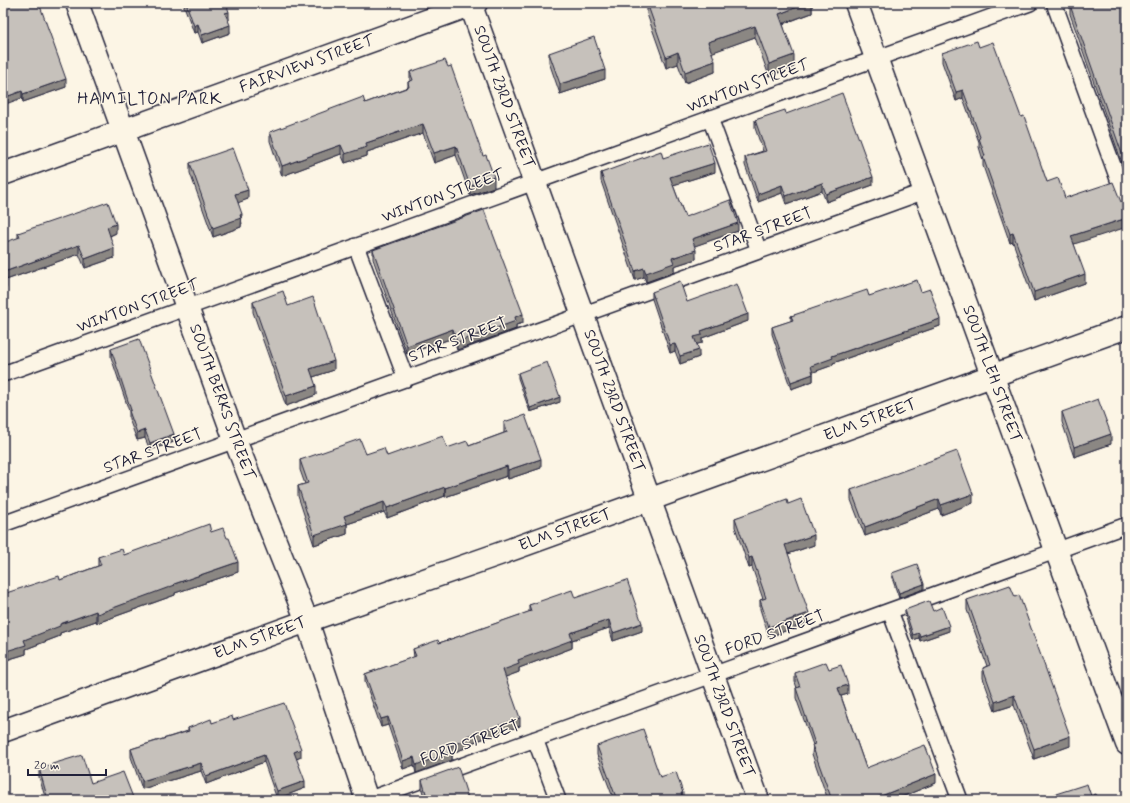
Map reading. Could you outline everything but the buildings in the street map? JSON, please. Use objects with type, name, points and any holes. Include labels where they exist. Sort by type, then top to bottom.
[{"type":"street","name":"SOUTH BERKS STREET","points":[[77,3],[235,440],[307,621],[367,800]]},
{"type":"street","name":"SOUTH LEH STREET","points":[[856,3],[1127,744]]},
{"type":"street","name":"FAIRVIEW STREET","points":[[3,174],[472,4]]},
{"type":"street","name":"SOUTH 23RD STREET","points":[[472,4],[758,800]]},
{"type":"street","name":"ELM STREET","points":[[3,731],[307,621],[499,554],[1127,327]]},
{"type":"lane","name":"WINTON STREET","points":[[3,374],[1030,3]]},
{"type":"lane","points":[[1054,3],[1127,204]]},
{"type":"lane","points":[[710,118],[759,251]]},
{"type":"lane","name":"STAR STREET","points":[[3,524],[925,191]]},
{"type":"lane","points":[[356,246],[406,379]]},
{"type":"lane","name":"FORD STREET","points":[[367,800],[1127,525]]},
{"type":"lane","points":[[890,611],[960,800]]},
{"type":"lane","points":[[535,739],[558,800]]},
{"type":"district","name":"HAMILTON PARK","points":[[150,99]]}]
